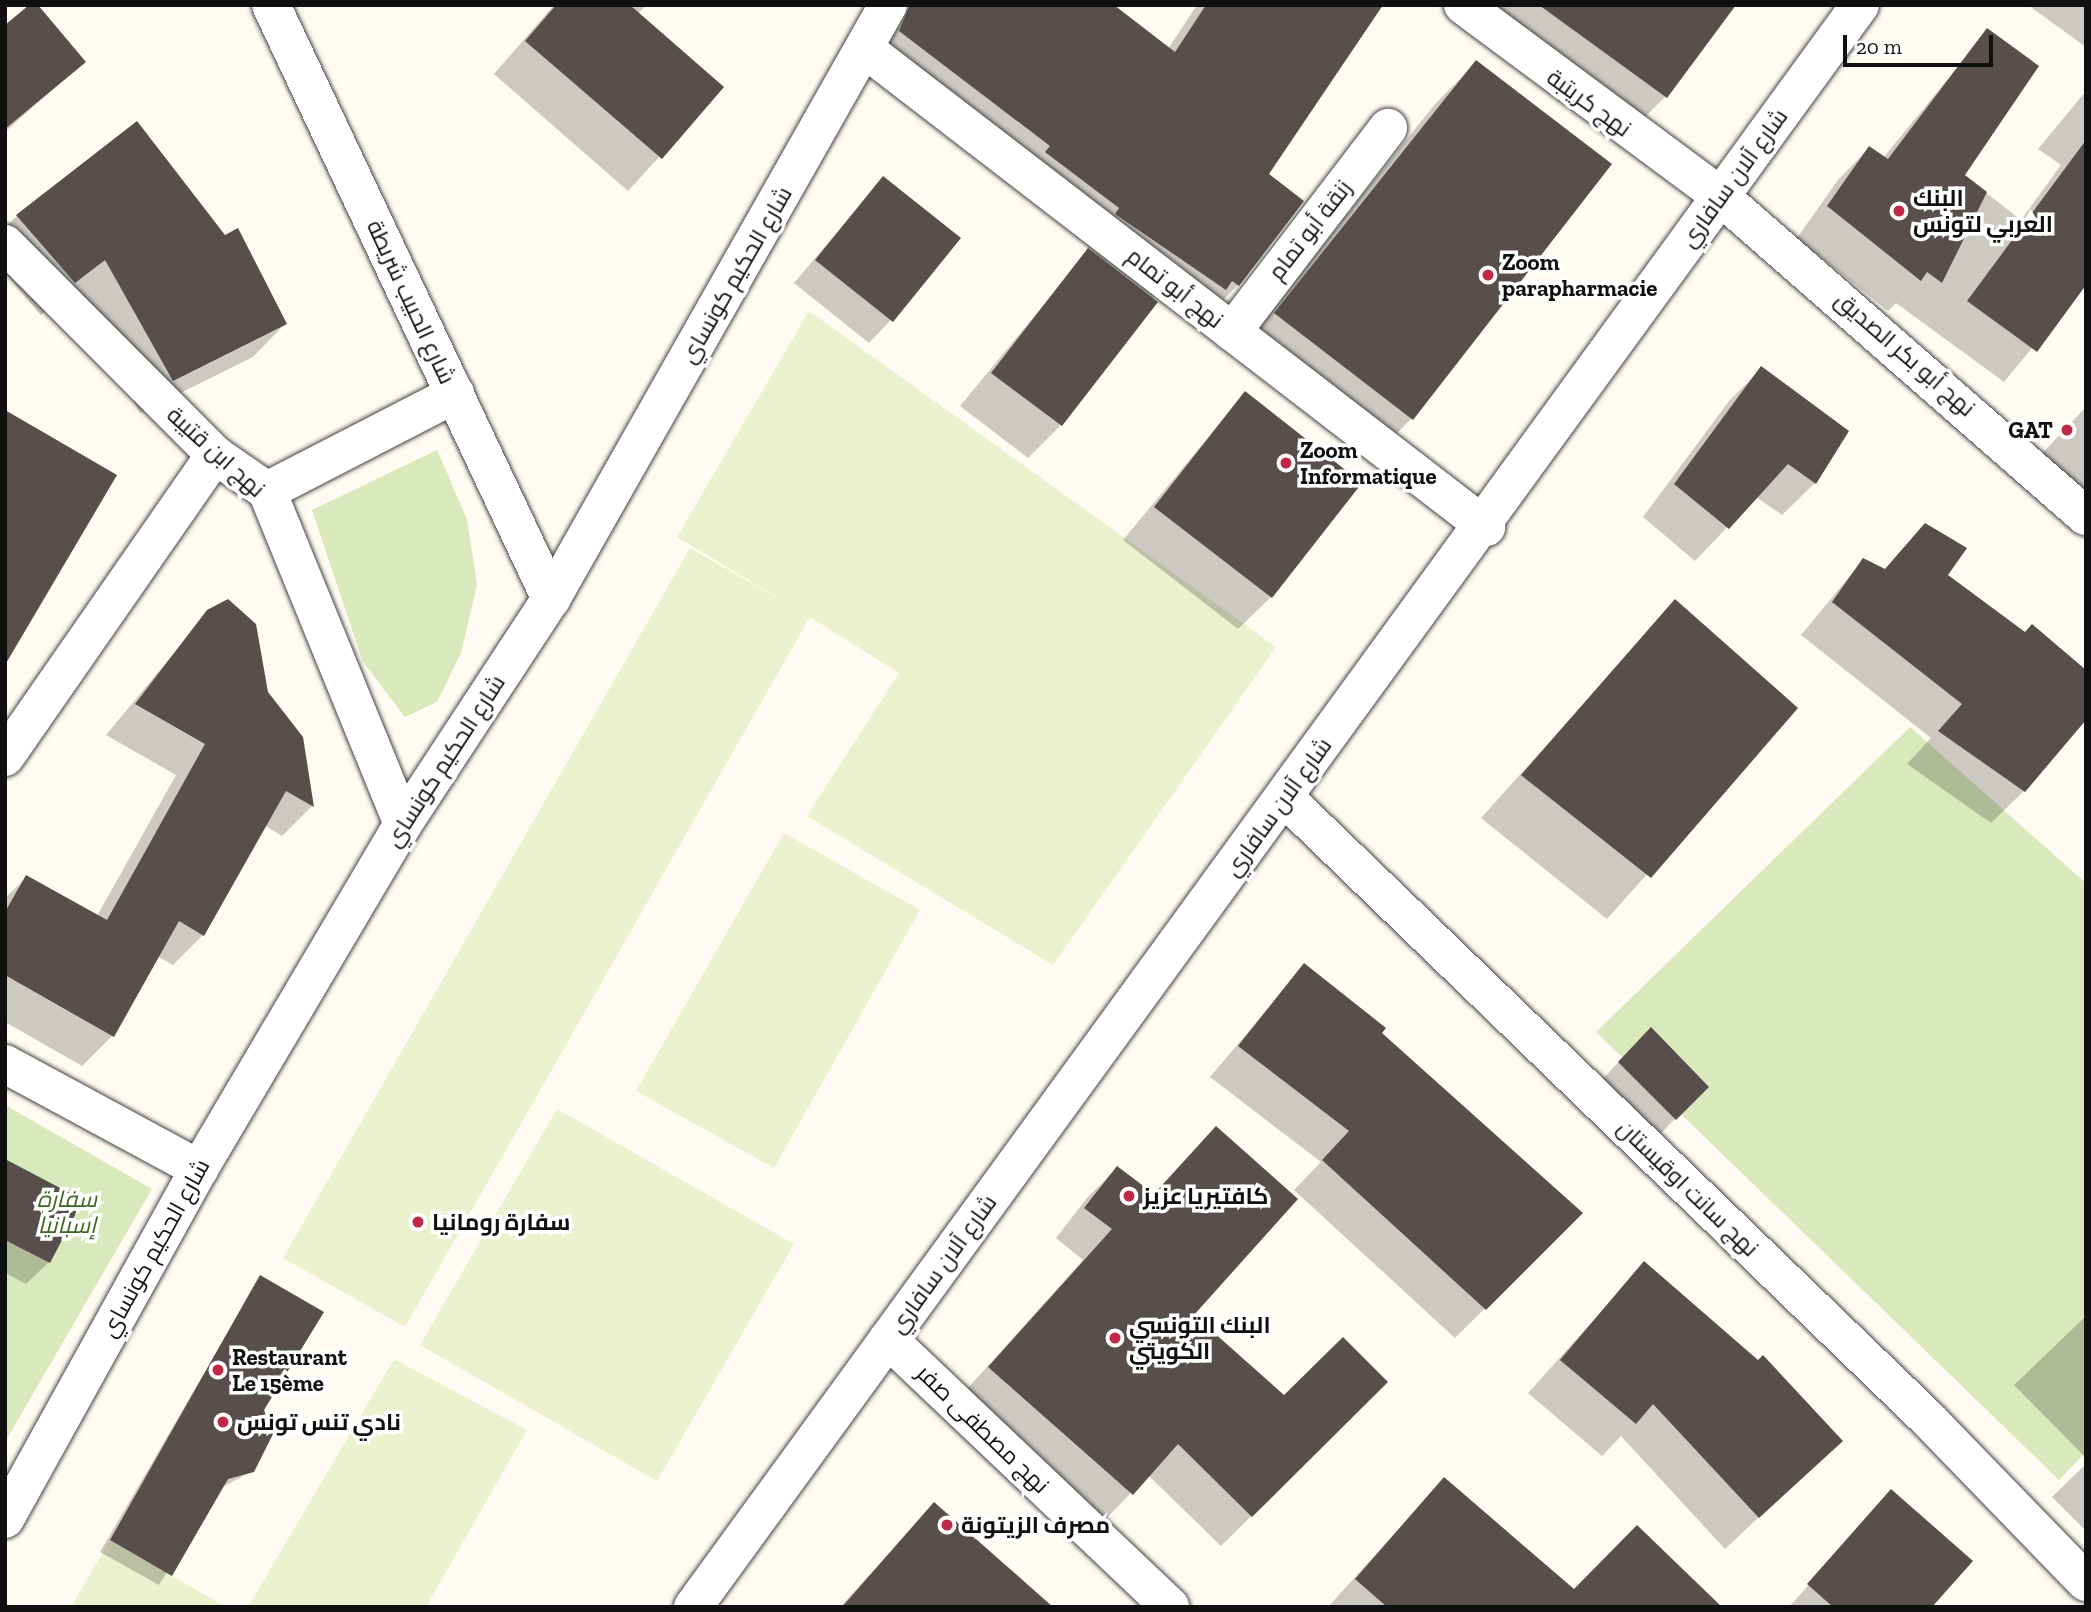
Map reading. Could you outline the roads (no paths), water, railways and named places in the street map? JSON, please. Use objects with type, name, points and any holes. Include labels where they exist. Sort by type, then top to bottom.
[{"type":"street","name":"شارع الحبيب شريطة","points":[[271,5],[551,598]]},
{"type":"street","name":"شارع الحكيم كونساي","points":[[5,1519],[199,1169],[403,824],[551,598],[888,5]]},
{"type":"street","name":"نهج كريتبة","points":[[1463,5],[1720,196]]},
{"type":"street","name":"شارع آلان سافاري","points":[[693,1607],[1486,527],[1720,196],[1860,5]]},
{"type":"street","name":"نهج أبو تمام","points":[[865,49],[1486,527]]},
{"type":"street","name":"زنقة أبو تمام","points":[[1231,332],[1388,128]]},
{"type":"street","name":"نهج أبو بكر الصديق","points":[[1720,196],[2086,516]]},
{"type":"street","name":"نهج ابن قتيبة","points":[[5,244],[43,286],[215,456],[267,491],[403,824]]},
{"type":"street","points":[[5,280],[43,286]]},
{"type":"street","points":[[267,491],[455,394]]},
{"type":"street","points":[[5,757],[215,456]]},
{"type":"street","name":"نهج سانت اوقيستان","points":[[1285,799],[1928,1419],[2086,1582]]},
{"type":"street","points":[[5,1064],[199,1169]]},
{"type":"street","name":"نهج مصطفى صفر","points":[[888,1339],[1170,1607]]},
{"type":"place","name":"البنك العربي لتونس","points":[[1899,211]]},
{"type":"place","name":"Zoom parapharmacie","points":[[1488,275]]},
{"type":"place","name":"GAT","points":[[2067,430]]},
{"type":"place","name":"Zoom Informatique","points":[[1286,463]]},
{"type":"place","name":"كافتيريا عزيز","points":[[1129,1196]]},
{"type":"place","name":"سفارة رومانيا","points":[[418,1222]]},
{"type":"place","name":"البنك التونسي الكويتي","points":[[1115,1338]]},
{"type":"place","name":"Restaurant Le 15ème","points":[[218,1370]]},
{"type":"place","name":"نادي تنس تونس","points":[[223,1422]]},
{"type":"place","name":"مصرف الزيتونة","points":[[947,1525]]},
{"type":"park label","name":"سفارة إسبانيا","points":[[67,1212]]}]
